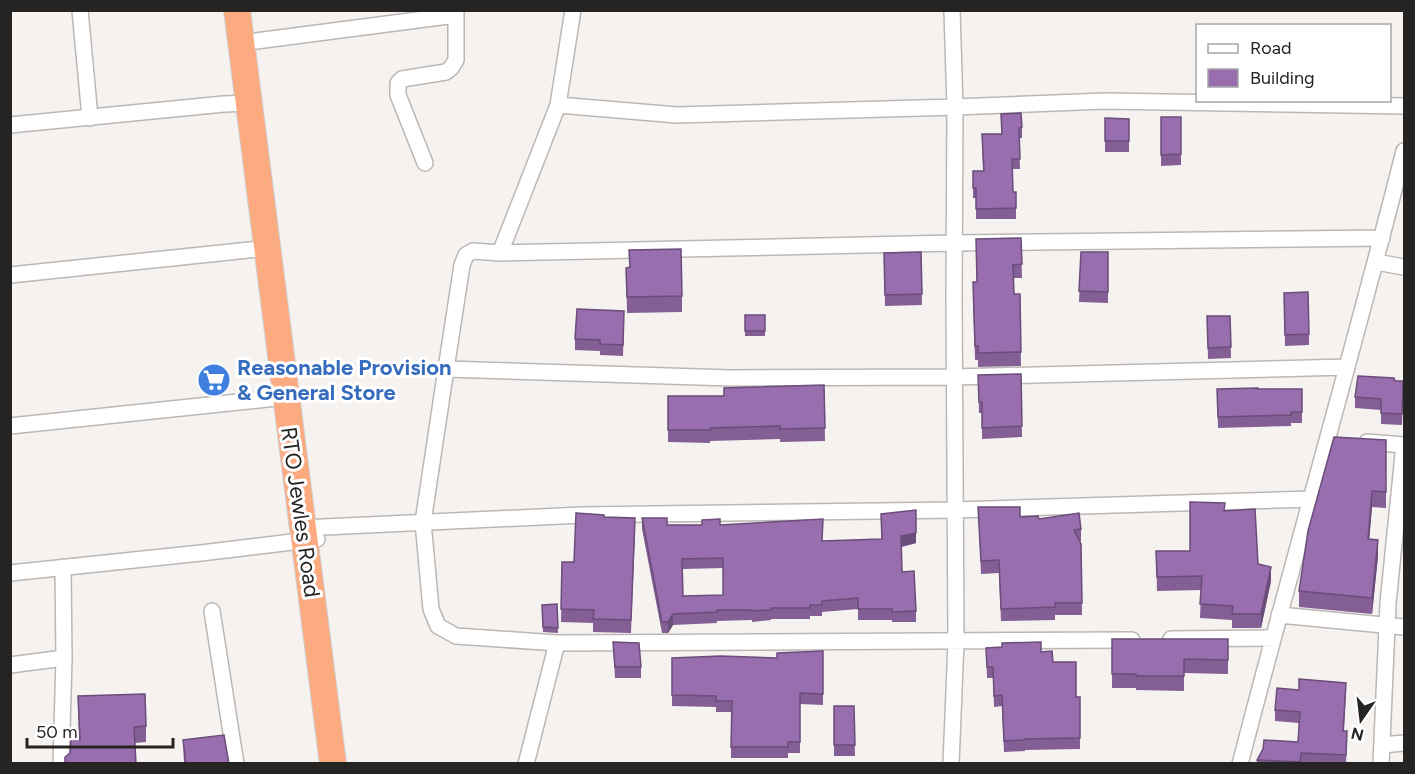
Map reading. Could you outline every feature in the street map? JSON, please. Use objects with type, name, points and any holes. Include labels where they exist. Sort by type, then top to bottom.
[{"type":"highway","name":"RTO Jewles Road","points":[[237,10],[286,397],[346,764]]},
{"type":"highway","name":"RTO Jewles Road","points":[[252,10],[310,533],[333,764]]},
{"type":"street","points":[[80,10],[90,118]]},
{"type":"street","points":[[500,253],[558,105],[573,10]]},
{"type":"street","points":[[951,764],[956,642],[955,107],[952,10]]},
{"type":"street","points":[[256,41],[374,18],[456,13],[456,60],[452,68],[446,72],[402,79],[398,83],[398,95],[425,163]]},
{"type":"street","points":[[558,105],[677,115],[1105,101],[1404,106]]},
{"type":"street","points":[[10,125],[250,103]]},
{"type":"street","points":[[1240,764],[1311,499],[1338,440],[1347,368],[1404,151]]},
{"type":"street","points":[[1273,638],[557,643],[456,636],[438,626],[431,609],[423,522],[462,266],[466,255],[473,251],[500,253],[954,243],[1382,238]]},
{"type":"street","points":[[10,274],[267,248]]},
{"type":"street","points":[[1376,262],[1404,267]]},
{"type":"street","points":[[446,369],[731,378],[954,377],[1347,368]]},
{"type":"street","points":[[10,426],[286,397]]},
{"type":"street","points":[[1338,440],[1404,445],[1389,592],[1381,764]]},
{"type":"street","points":[[10,573],[189,554],[310,533],[423,522],[582,515],[955,510],[1311,499]]},
{"type":"street","points":[[61,764],[64,658],[63,567]]},
{"type":"street","points":[[212,610],[236,764]]},
{"type":"street","points":[[1279,615],[1404,627]]},
{"type":"street","points":[[526,764],[557,643]]},
{"type":"street","points":[[10,665],[64,658]]},
{"type":"street","points":[[1382,745],[1404,743]]},
{"type":"building","points":[[1021,113],[1020,159],[1012,159],[1016,208],[976,209],[973,171],[984,171],[982,134],[1002,134],[1001,114]]},
{"type":"building","points":[[1161,117],[1181,117],[1181,154],[1161,155]]},
{"type":"building","points":[[1105,118],[1129,119],[1129,141],[1105,141]]},
{"type":"building","points":[[1021,238],[1022,264],[1013,265],[1014,294],[1020,294],[1021,352],[978,353],[978,346],[975,346],[973,282],[977,282],[976,239]]},
{"type":"building","points":[[681,249],[682,296],[627,297],[626,268],[630,267],[629,250]]},
{"type":"building","points":[[921,252],[922,294],[885,295],[884,253]]},
{"type":"building","points":[[1081,252],[1108,252],[1108,292],[1079,291]]},
{"type":"building","points":[[1308,292],[1309,334],[1285,335],[1284,293]]},
{"type":"building","points":[[577,309],[624,311],[623,345],[600,344],[600,340],[575,339]]},
{"type":"building","points":[[745,315],[765,315],[765,331],[745,331]]},
{"type":"building","points":[[1207,316],[1230,316],[1231,347],[1208,348]]},
{"type":"building","points":[[1021,374],[1022,426],[982,428],[982,402],[979,402],[978,375]]},
{"type":"building","points":[[1358,376],[1394,378],[1395,381],[1403,381],[1402,414],[1381,413],[1381,399],[1355,397]]},
{"type":"building","points":[[824,385],[825,428],[780,429],[780,426],[668,430],[668,396],[724,396],[724,388]]},
{"type":"building","points":[[1217,389],[1302,389],[1302,412],[1291,412],[1291,415],[1218,417]]},
{"type":"building","points":[[1334,437],[1386,440],[1386,492],[1372,491],[1368,539],[1378,540],[1372,598],[1299,591],[1308,531]]},
{"type":"building","points":[[1190,502],[1225,503],[1224,511],[1255,509],[1258,564],[1271,567],[1261,614],[1232,614],[1233,606],[1200,604],[1202,576],[1157,577],[1156,551],[1190,551]]},
{"type":"building","points":[[978,507],[1020,507],[1020,517],[1038,516],[1039,519],[1079,513],[1081,529],[1074,530],[1081,544],[1082,603],[1055,603],[1055,607],[1001,609],[999,560],[981,561]]},
{"type":"building","points":[[916,510],[916,533],[901,536],[902,572],[914,571],[916,611],[892,612],[892,609],[858,609],[858,598],[822,601],[822,605],[810,605],[810,608],[717,610],[717,612],[673,614],[668,622],[662,622],[642,518],[667,518],[667,525],[702,525],[702,520],[720,519],[720,525],[823,519],[822,541],[882,539],[881,514]],"holes":[[[723,558],[723,595],[683,596],[682,559]]]},
{"type":"building","points":[[576,513],[635,518],[631,620],[593,619],[594,610],[561,609],[562,562],[574,562]]},
{"type":"building","points":[[557,604],[558,628],[543,627],[542,605]]},
{"type":"building","points":[[1112,639],[1228,639],[1228,660],[1184,659],[1184,676],[1112,674]]},
{"type":"building","points":[[613,642],[639,643],[641,667],[615,667]]},
{"type":"building","points":[[1041,642],[1041,652],[1052,651],[1053,662],[1076,662],[1076,697],[1080,697],[1080,738],[1004,741],[1002,695],[994,696],[993,667],[987,667],[986,648],[1002,647],[1002,643]]},
{"type":"building","points":[[823,651],[823,694],[800,693],[800,742],[788,742],[788,747],[731,747],[732,701],[716,701],[716,696],[672,695],[672,658],[721,656],[777,658],[777,653]]},
{"type":"building","points":[[1299,679],[1346,683],[1343,731],[1347,731],[1346,755],[1301,753],[1300,762],[1257,760],[1263,749],[1264,740],[1298,742],[1300,712],[1275,710],[1277,688],[1299,690]]},
{"type":"building","points":[[145,694],[146,726],[134,727],[136,764],[65,764],[65,757],[70,753],[71,740],[80,740],[78,696]]},
{"type":"building","points":[[834,706],[854,706],[855,745],[834,745]]},
{"type":"building","points":[[224,735],[229,764],[186,764],[183,740]]},
{"type":"place","name":"Reasonable Provision & General Store","points":[[214,380]]}]
